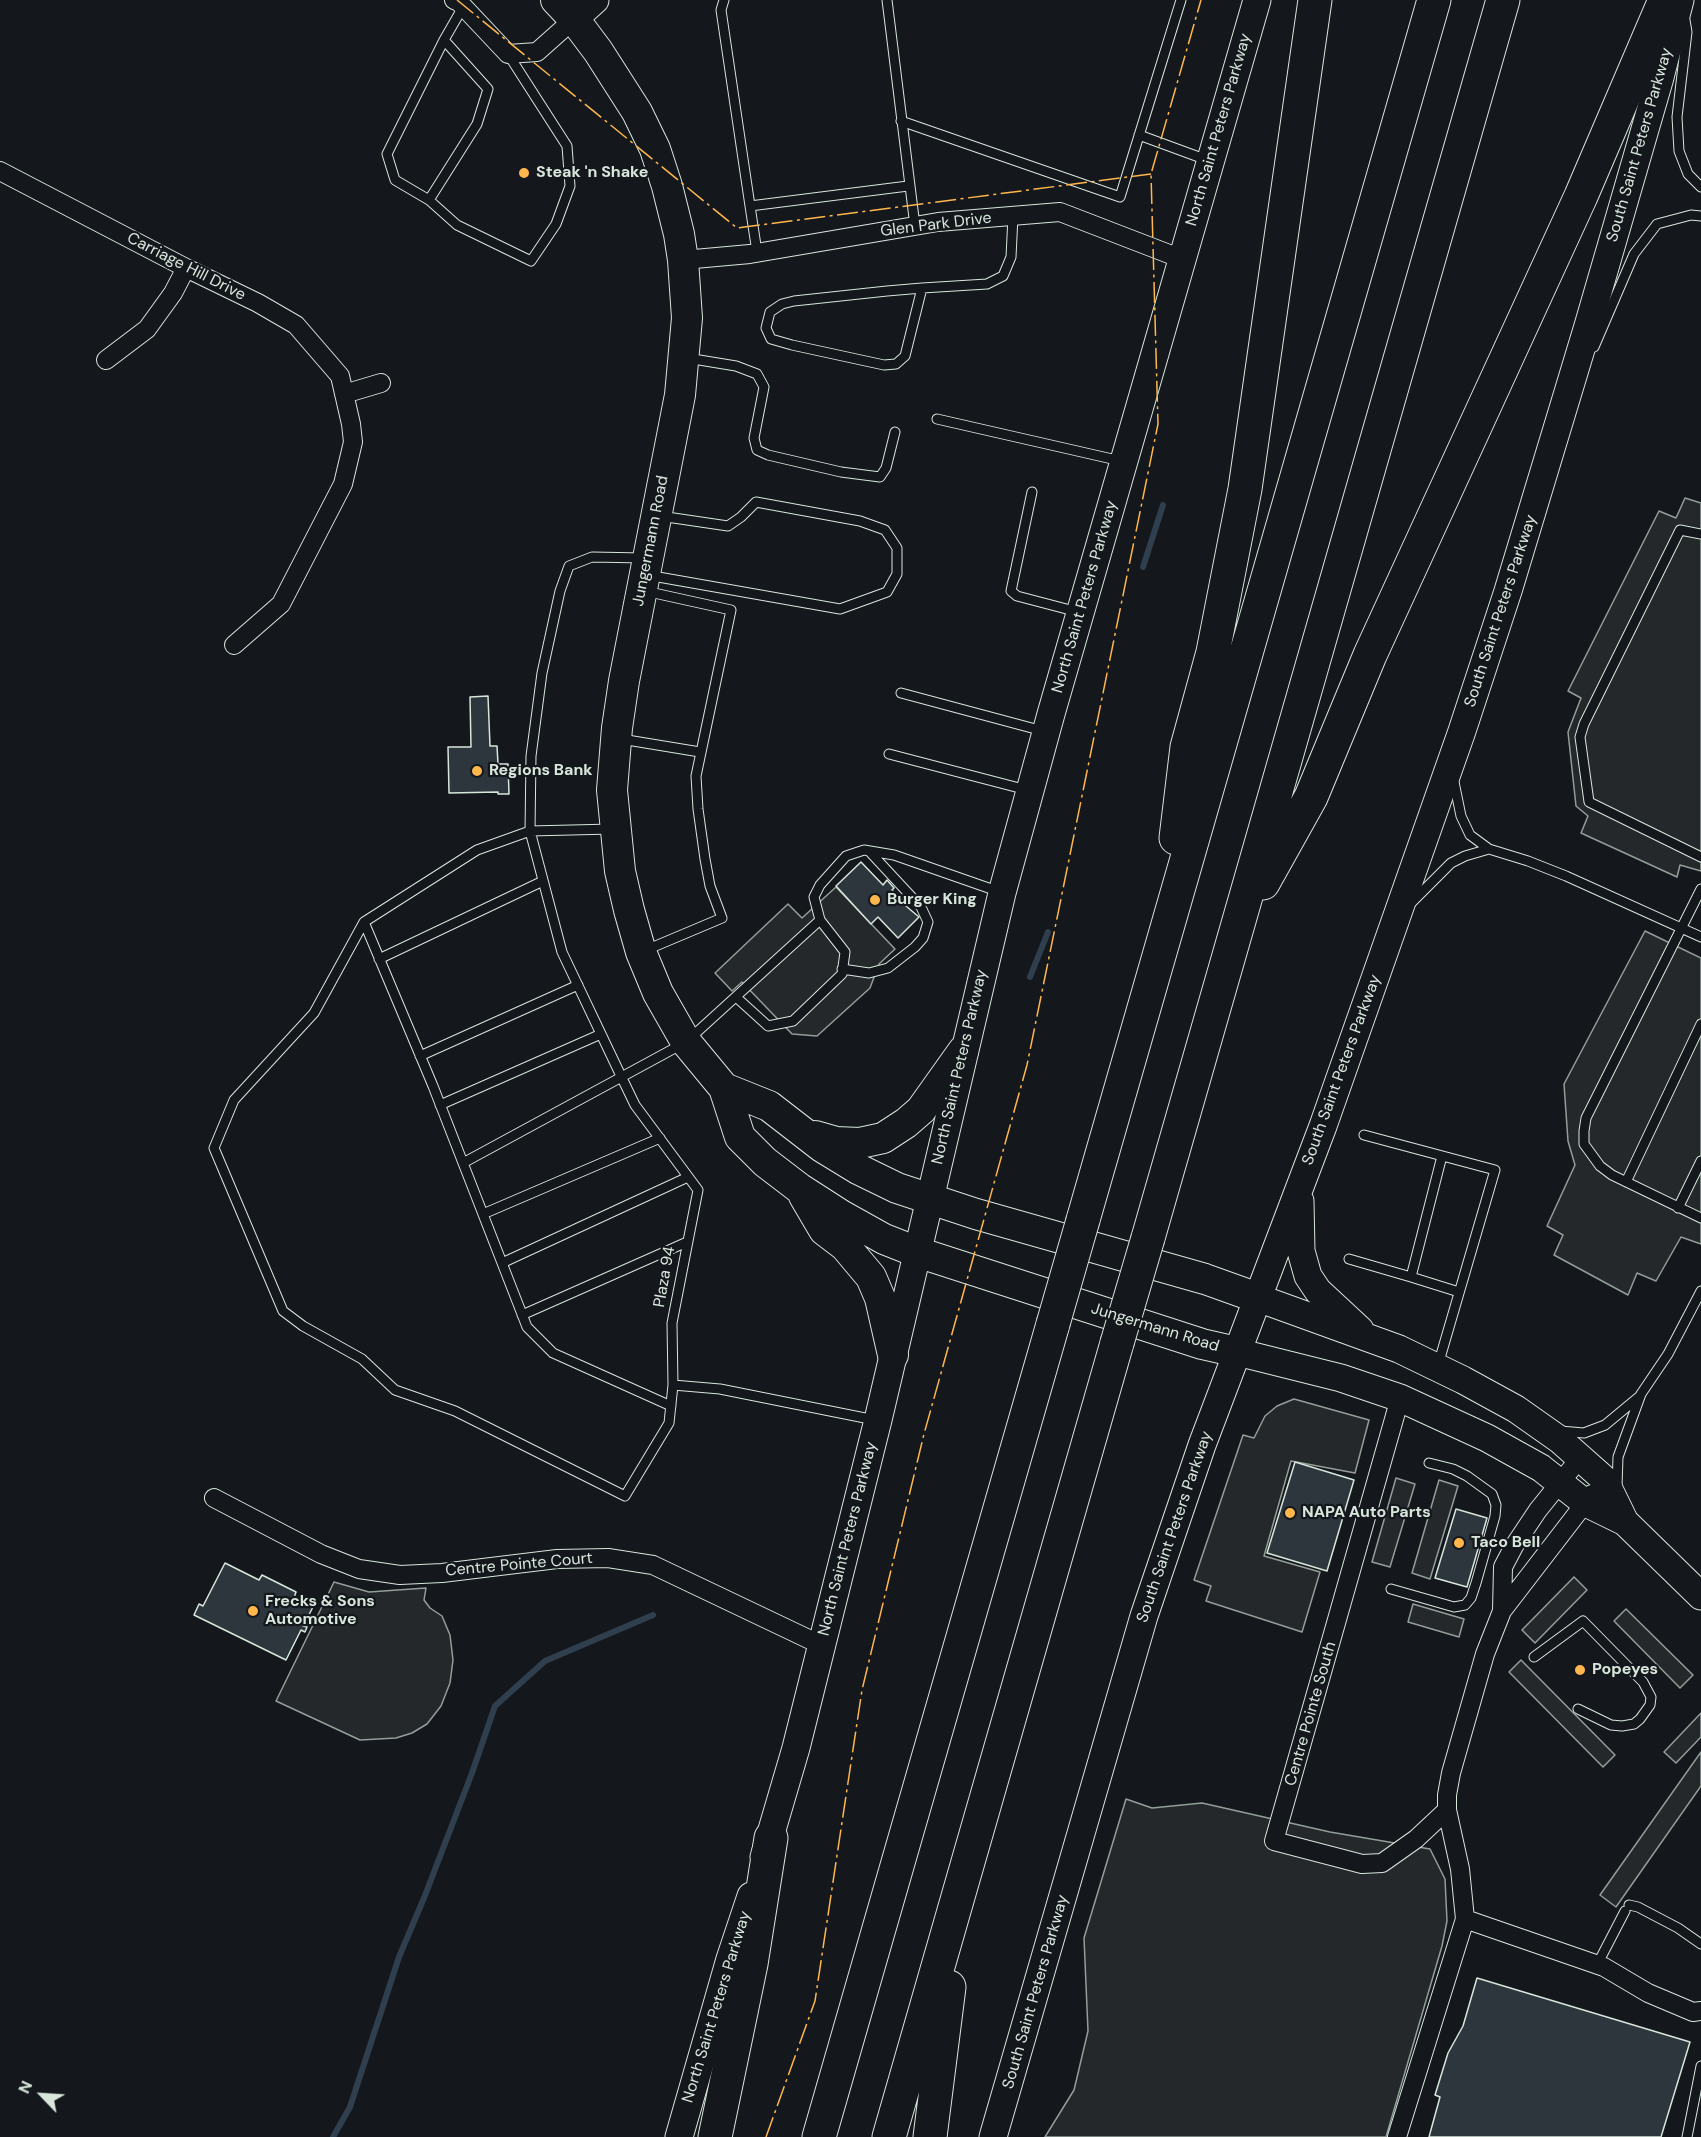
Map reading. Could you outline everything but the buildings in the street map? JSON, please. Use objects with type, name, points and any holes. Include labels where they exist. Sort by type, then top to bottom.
[{"type":"highway","points":[[1163,941],[1188,747],[1214,652],[1245,489],[1315,0]]},
{"type":"highway","points":[[819,2137],[1434,0]]},
{"type":"highway","points":[[889,2137],[1503,0]]},
{"type":"highway","points":[[1236,932],[1311,797],[1375,645],[1581,196],[1665,0]]},
{"type":"highway","points":[[716,2137],[751,1964],[771,1838]]},
{"type":"highway","points":[[930,2137],[960,1892]]},
{"type":"main road","name":"North Saint Peters Parkway","points":[[679,2137],[730,1959],[771,1838],[822,1645],[878,1420],[1002,893],[1046,732],[1257,0]]},
{"type":"main road","name":"South Saint Peters Parkway","points":[[993,2137],[1144,1616],[1202,1445],[1299,1189],[1395,920],[1508,591],[1682,0]]},
{"type":"main road","name":"Jungermann Road","points":[[575,6],[637,112],[655,149],[679,234],[687,318],[680,395],[624,681],[612,790],[615,829],[628,910],[641,952],[658,993],[686,1042],[724,1088],[740,1137],[765,1162],[799,1188],[884,1239],[917,1252],[1202,1344],[1341,1378],[1400,1398],[1487,1438],[1541,1468],[1584,1502],[1620,1512]]},
{"type":"main road","points":[[802,1132],[836,1142],[860,1143],[883,1138],[921,1110],[963,1051]]},
{"type":"main road","name":"Jungermann Road","points":[[724,1088],[769,1106],[802,1132],[858,1169],[897,1188],[1205,1279],[1367,1337],[1437,1367],[1516,1409],[1581,1458],[1604,1479],[1620,1512],[1701,1596]]},
{"type":"main road","points":[[799,1188],[824,1230],[845,1246],[871,1277],[880,1298],[893,1355]]},
{"type":"main road","points":[[1299,1189],[1301,1251],[1308,1276],[1318,1291],[1367,1337]]},
{"type":"street","points":[[459,3],[508,54],[537,52],[575,6]]},
{"type":"street","name":"Carriage Hill Drive","points":[[0,171],[258,303],[296,325],[340,376],[353,442],[343,484],[281,604],[234,645]]},
{"type":"street","name":"Glen Park Drive","points":[[683,260],[757,252],[915,226],[1060,212],[1182,259]]},
{"type":"street","points":[[106,360],[147,329],[173,293],[186,268]]},
{"type":"street","points":[[344,394],[381,383]]},
{"type":"street","name":"Centre Pointe South","points":[[1400,1398],[1274,1841],[1362,1864],[1382,1863],[1416,1839],[1447,1810]]},
{"type":"street","points":[[1502,1611],[1503,1568],[1514,1546],[1532,1519],[1581,1458]]},
{"type":"street","points":[[1397,2137],[1465,1919],[1460,1869],[1447,1810],[1447,1795],[1451,1773],[1485,1654],[1502,1611],[1604,1479]]},
{"type":"street","name":"Centre Pointe Court","points":[[214,1498],[321,1554],[359,1569],[400,1575],[442,1573],[557,1559],[608,1558],[653,1565],[822,1645]]},
{"type":"street","points":[[1465,1919],[1597,1965],[1648,1993],[1693,2012],[1701,2011]]},
{"type":"lane","points":[[724,0],[721,10],[757,252]]},
{"type":"lane","points":[[887,0],[908,186],[915,226]]},
{"type":"lane","points":[[901,121],[1120,196],[1181,0]]},
{"type":"lane","points":[[1682,0],[1687,32],[1677,117],[1679,151],[1688,174],[1701,187]]},
{"type":"lane","points":[[459,3],[444,40],[387,154],[395,180],[429,200],[457,225],[531,261],[556,224],[570,186],[567,146],[508,54]]},
{"type":"lane","points":[[429,200],[477,124],[488,89],[444,40]]},
{"type":"lane","points":[[1139,135],[1210,161]]},
{"type":"lane","points":[[750,206],[908,186]]},
{"type":"lane","points":[[1560,420],[1612,308],[1634,254],[1657,224],[1691,215],[1701,216]]},
{"type":"lane","points":[[922,288],[906,356],[896,364],[884,365],[792,345],[771,339],[766,328],[770,312],[782,304],[795,301],[922,288],[987,284],[1003,276],[1011,257],[1013,216]]},
{"type":"lane","points":[[684,358],[736,366],[757,374],[764,387],[754,438],[757,450],[768,456],[841,472],[880,477],[886,468],[895,432]]},
{"type":"lane","points":[[937,419],[1124,462]]},
{"type":"lane","points":[[1032,492],[1011,591],[1017,596],[1080,613]]},
{"type":"lane","points":[[645,574],[840,609],[887,592],[897,574],[897,548],[885,530],[860,521],[756,502],[728,526],[656,516]]},
{"type":"lane","points":[[1701,534],[1680,530],[1584,724],[1580,737],[1589,802],[1701,857]]},
{"type":"lane","name":"Plaza 94","points":[[364,922],[314,1013],[234,1100],[214,1148],[283,1311],[303,1326],[362,1359],[394,1390],[455,1411],[625,1496],[669,1423],[673,1385],[672,1323],[698,1190],[635,1105],[562,952],[530,831],[531,756],[542,673],[560,591],[569,566],[592,557],[645,574]]},
{"type":"lane","points":[[641,952],[722,918],[710,886],[700,828],[696,776],[731,610],[645,574]]},
{"type":"lane","points":[[901,693],[1046,732]]},
{"type":"lane","points":[[616,738],[700,752]]},
{"type":"lane","points":[[889,754],[1030,791]]},
{"type":"lane","points":[[1451,762],[1455,794],[1461,816],[1470,835],[1489,849],[1566,876],[1701,937]]},
{"type":"lane","points":[[615,829],[530,831],[477,850],[364,922],[440,1105],[527,1327],[553,1353],[671,1407]]},
{"type":"lane","points":[[1395,920],[1450,863],[1489,849]]},
{"type":"lane","points":[[736,997],[768,1026],[793,1021],[842,974],[845,952],[820,920],[814,897],[820,885],[846,856],[864,850],[894,855],[1002,893]]},
{"type":"lane","points":[[842,969],[870,973],[888,968],[915,948],[923,938],[928,922],[921,907],[869,851]]},
{"type":"lane","points":[[380,959],[543,881]]},
{"type":"lane","points":[[1701,889],[1586,1118],[1584,1144],[1600,1166],[1626,1182],[1701,1218]]},
{"type":"lane","points":[[463,1163],[686,1042],[820,920]]},
{"type":"lane","points":[[420,1056],[578,985]]},
{"type":"lane","points":[[1626,1182],[1701,1024]]},
{"type":"lane","points":[[440,1105],[601,1034]]},
{"type":"lane","points":[[1364,1135],[1495,1170],[1437,1367]]},
{"type":"lane","points":[[483,1214],[660,1138]]},
{"type":"lane","points":[[1411,1277],[1442,1156]]},
{"type":"lane","points":[[1678,1208],[1701,1161]]},
{"type":"lane","points":[[502,1263],[688,1177]]},
{"type":"lane","points":[[522,1315],[687,1242]]},
{"type":"lane","points":[[1348,1259],[1459,1292]]},
{"type":"lane","points":[[1620,1512],[1618,1457],[1641,1394],[1668,1354],[1701,1291]]},
{"type":"lane","points":[[673,1385],[720,1389],[878,1420]]},
{"type":"lane","points":[[1546,1430],[1584,1433],[1605,1425],[1641,1394]]},
{"type":"lane","points":[[1391,1589],[1454,1607],[1465,1605],[1471,1598],[1479,1573],[1495,1516],[1496,1505],[1492,1494],[1453,1469],[1429,1463]]},
{"type":"lane","points":[[1534,1657],[1583,1621],[1643,1682],[1651,1697],[1650,1705],[1640,1719],[1634,1724],[1622,1726],[1611,1725],[1578,1709]]},
{"type":"lane","points":[[1597,1965],[1627,1908],[1661,1919],[1701,1944]]},
{"type":"lane","points":[[1687,2137],[1701,2066]]},
{"type":"shaded area","points":[[1685,498],[1701,503],[1701,871],[1680,865],[1677,877],[1581,833],[1588,816],[1576,806],[1568,732],[1581,698],[1568,691],[1659,511],[1676,518]]},
{"type":"shaded area","points":[[836,887],[895,949],[879,964],[870,988],[817,1036],[792,1034],[742,982],[732,991],[715,973],[788,904],[802,918]]},
{"type":"shaded area","points":[[1645,931],[1701,958],[1701,1244],[1681,1237],[1656,1281],[1637,1273],[1628,1295],[1554,1255],[1563,1235],[1547,1226],[1575,1165],[1568,1141],[1564,1084]]},
{"type":"shaded area","points":[[1294,1399],[1369,1420],[1355,1473],[1291,1461],[1264,1556],[1320,1572],[1302,1632],[1206,1601],[1211,1586],[1194,1580],[1243,1435],[1254,1438],[1265,1416],[1277,1406]]},
{"type":"shaded area","points":[[1396,1478],[1415,1484],[1390,1567],[1372,1562]]},
{"type":"shaded area","points":[[1439,1480],[1458,1486],[1430,1579],[1412,1573]]},
{"type":"shaded area","points":[[1574,1577],[1587,1590],[1535,1643],[1522,1630]]},
{"type":"shaded area","points":[[334,1582],[369,1592],[426,1588],[424,1600],[430,1608],[442,1616],[450,1635],[453,1660],[450,1683],[441,1706],[427,1724],[412,1733],[396,1738],[360,1740],[276,1701]]},
{"type":"shaded area","points":[[1413,1604],[1464,1619],[1459,1637],[1408,1622]]},
{"type":"shaded area","points":[[1626,1609],[1693,1675],[1680,1688],[1614,1621]]},
{"type":"shaded area","points":[[1521,1660],[1615,1755],[1603,1767],[1509,1672]]},
{"type":"shaded area","points":[[1701,1713],[1701,1737],[1676,1763],[1664,1752]]},
{"type":"shaded area","points":[[1701,1752],[1701,1786],[1616,1907],[1600,1895]]},
{"type":"shaded area","points":[[1126,1799],[1152,1808],[1202,1803],[1330,1832],[1430,1849],[1445,1879],[1447,1921],[1442,1946],[1386,2137],[1045,2137],[1074,2090],[1088,2031],[1084,1938]]},
{"type":"waterway","points":[[1143,567],[1163,505]]},
{"type":"waterway","points":[[1030,977],[1048,932]]},
{"type":"waterway","points":[[333,2137],[350,2107],[399,1957],[472,1773],[495,1706],[545,1661],[653,1615]]},
{"type":"power","points":[[457,0],[737,228],[1151,174]]},
{"type":"power","points":[[766,2137],[815,2001],[862,1690],[924,1434],[1027,1065],[1158,424],[1151,174],[1201,0]]},
{"type":"place","name":"Steak 'n Shake","points":[[524,173]]},
{"type":"place","name":"Regions Bank","points":[[477,771]]},
{"type":"place","name":"Burger King","points":[[875,900]]},
{"type":"place","name":"NAPA Auto Parts","points":[[1290,1513]]},
{"type":"place","name":"Taco Bell","points":[[1459,1543]]},
{"type":"place","name":"Frecks & Sons Automotive","points":[[253,1611]]},
{"type":"place","name":"Popeyes","points":[[1580,1670]]}]
